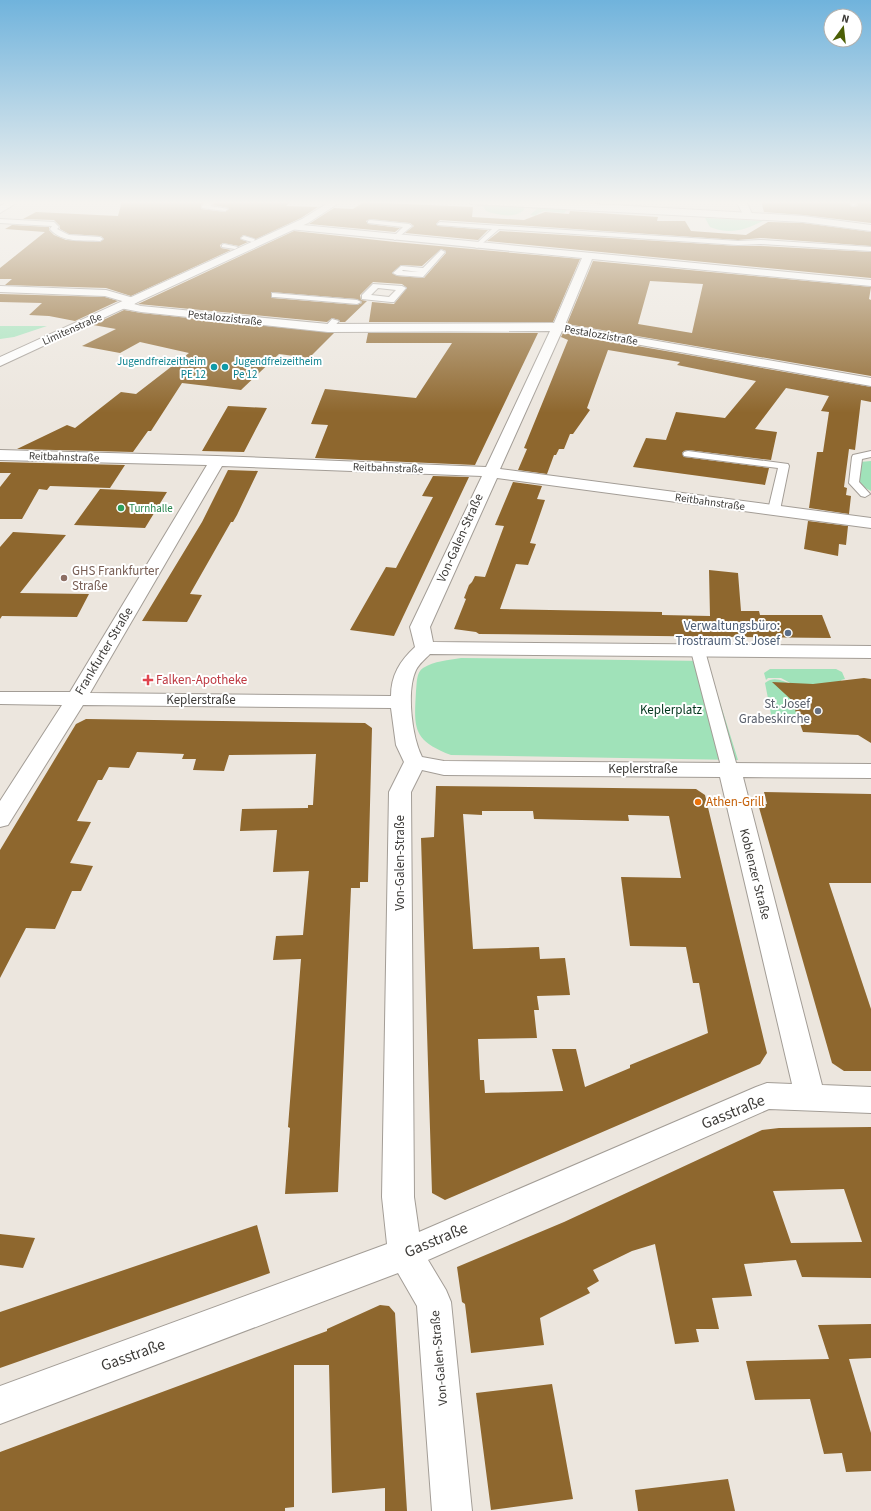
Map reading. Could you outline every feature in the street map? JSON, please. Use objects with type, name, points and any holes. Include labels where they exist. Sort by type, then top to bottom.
[{"type":"street","name":"Limitenstraße","points":[[0,352],[39,335],[126,302],[183,272]]},
{"type":"street","name":"Limitenstraße","points":[[0,362],[193,272]]},
{"type":"street","name":"Von-Galen-Straße","points":[[425,648],[420,627],[558,327],[581,272]]},
{"type":"street","points":[[751,272],[871,283]]},
{"type":"street","name":"Pestalozzistraße","points":[[0,289],[91,292],[126,302],[141,309],[331,325],[558,327],[871,382]]},
{"type":"street","points":[[12,343],[39,335]]},
{"type":"street","name":"Reitbahnstraße","points":[[0,455],[217,461],[490,472],[871,523]]},
{"type":"street","name":"Frankfurter Straße","points":[[0,819],[76,699],[217,461]]},
{"type":"street","points":[[415,762],[411,758],[403,736],[401,702],[405,672],[425,648],[477,647],[871,652]]},
{"type":"street","name":"Keplerstraße","points":[[0,698],[401,702]]},
{"type":"street","name":"Von-Galen-Straße","points":[[415,762],[400,792],[398,1197],[406,1254],[434,1302],[452,1511]]},
{"type":"street","name":"Keplerstraße","points":[[415,762],[444,768],[871,771]]},
{"type":"street","name":"Koblenzer Straße","points":[[730,770],[810,1098]]},
{"type":"street","name":"Gasstraße","points":[[0,1405],[406,1254],[767,1096],[871,1100]]},
{"type":"lane","points":[[275,295],[357,302]]},
{"type":"lane","points":[[348,307],[365,297]]},
{"type":"lane","points":[[688,454],[784,466],[774,510]]},
{"type":"lane","points":[[865,494],[854,483],[857,457],[871,454]]},
{"type":"lane","name":"Koblenzer Straße","points":[[698,651],[730,770]]},
{"type":"green space","points":[[0,326],[47,326],[14,337],[0,339]]},
{"type":"green space","points":[[871,461],[871,491],[858,484],[860,462]]},
{"type":"green space","name":"Keplerplatz","points":[[461,658],[707,661],[738,760],[451,755],[429,744],[422,738],[418,731],[415,714],[417,682],[418,675],[423,668],[442,661]]},
{"type":"green space","points":[[770,669],[836,669],[842,672],[845,679],[841,680],[845,687],[798,718],[772,719],[765,683],[776,679],[794,685],[781,678],[768,678],[766,680],[764,673]]},
{"type":"building","points":[[0,272],[184,272],[131,296],[106,288],[5,285],[12,279],[0,279]]},
{"type":"building","points":[[207,272],[394,272],[392,273],[397,276],[424,278],[430,272],[575,272],[553,322],[369,322],[372,302],[394,304],[407,288],[402,284],[373,282],[360,295],[361,300],[367,301],[345,322],[340,322],[339,320],[332,318],[327,322],[138,304]],"holes":[[[271,292],[357,299],[362,303],[357,305],[272,298]]]},
{"type":"building","points":[[589,272],[705,272],[871,287],[869,299],[871,300],[871,376],[567,324]],"holes":[[[650,281],[703,284],[692,333],[638,324]]]},
{"type":"building","points":[[804,272],[871,272],[871,278]]},
{"type":"building","points":[[0,294],[105,297],[118,301],[75,321],[49,316],[29,315],[42,303],[0,302]]},
{"type":"building","points":[[124,310],[334,333],[309,358],[279,354],[241,390],[182,383],[151,431],[148,431],[133,452],[17,449],[67,425],[75,428],[121,392],[136,394],[189,353],[140,342],[120,353],[82,346],[116,329],[93,325]]},
{"type":"building","points":[[368,333],[538,333],[475,465],[315,458],[328,425],[311,424],[325,389],[416,398],[452,343],[366,343]]},
{"type":"building","points":[[563,333],[871,387],[871,402],[861,400],[855,450],[849,449],[844,487],[847,488],[846,495],[851,496],[849,514],[809,508],[817,452],[823,452],[829,412],[821,411],[829,396],[786,388],[755,429],[777,432],[771,460],[688,450],[682,453],[684,457],[769,468],[765,485],[633,467],[646,438],[666,440],[676,412],[725,418],[756,381],[677,365],[680,362],[608,350],[587,408],[590,410],[573,434],[570,434],[564,449],[559,449],[556,455],[554,455],[547,474],[518,470],[527,449],[524,448],[568,340],[561,337]]},
{"type":"building","points":[[228,406],[267,408],[244,452],[202,451]]},
{"type":"building","points":[[0,462],[125,465],[110,488],[50,486],[47,490],[39,489],[22,519],[0,519],[0,487],[11,473],[0,473]]},
{"type":"building","points":[[228,470],[258,471],[237,515],[233,522],[231,522],[190,594],[202,595],[187,622],[142,621],[202,522]]},
{"type":"building","points":[[433,476],[469,477],[394,636],[350,630],[386,567],[396,568],[433,497],[422,496]]},
{"type":"building","points":[[513,482],[542,486],[537,499],[545,500],[530,543],[536,544],[528,565],[516,564],[500,609],[662,612],[662,615],[710,616],[709,570],[738,573],[741,611],[759,611],[760,615],[822,615],[831,638],[479,634],[476,632],[454,629],[466,599],[464,598],[469,585],[475,576],[485,577],[504,526],[495,525]]},
{"type":"building","name":"Turnhalle","points":[[100,489],[167,492],[145,528],[74,525]]},
{"type":"building","points":[[808,521],[848,526],[846,545],[839,544],[838,556],[804,549]]},
{"type":"building","points":[[13,532],[66,535],[20,593],[89,594],[77,617],[2,616],[0,619],[0,547]]},
{"type":"building","name":"St. Josef Grabeskirche","points":[[864,678],[871,679],[871,743],[858,735],[803,732],[793,704],[797,705],[772,682],[813,684]]},
{"type":"building","points":[[86,719],[365,723],[372,728],[368,882],[360,882],[360,888],[351,888],[338,1192],[285,1194],[290,1128],[288,1127],[301,959],[273,960],[276,936],[303,935],[309,871],[273,872],[277,830],[240,831],[242,809],[308,808],[308,805],[313,805],[316,754],[229,755],[224,771],[193,770],[196,759],[182,759],[184,754],[137,752],[129,768],[109,767],[102,780],[98,780],[77,821],[91,822],[70,863],[93,866],[81,891],[72,891],[55,929],[26,928],[0,978],[0,850],[76,724]]},
{"type":"building","points":[[436,786],[696,789],[705,795],[767,1053],[760,1064],[445,1200],[432,1193],[421,838],[434,837]],"holes":[[[482,811],[533,811],[534,819],[629,821],[628,815],[669,816],[681,878],[621,877],[630,946],[686,947],[693,983],[699,983],[708,1033],[630,1065],[630,1068],[585,1087],[576,1049],[552,1049],[563,1091],[485,1093],[484,1080],[480,1080],[478,1039],[537,1038],[534,1010],[539,1010],[537,996],[570,995],[565,958],[540,959],[539,947],[473,949],[463,814],[482,815]]]},
{"type":"building","points":[[764,792],[871,794],[871,883],[829,883],[871,1009],[871,1071],[844,1071],[832,1063],[758,804],[767,804]]},
{"type":"building","points":[[871,1127],[871,1278],[802,1277],[796,1260],[744,1264],[752,1296],[712,1298],[719,1329],[696,1329],[699,1342],[675,1344],[655,1244],[632,1251],[593,1270],[599,1281],[587,1288],[590,1293],[540,1318],[544,1345],[471,1353],[465,1304],[462,1302],[457,1267],[564,1222],[762,1130],[779,1128]],"holes":[[[844,1189],[862,1242],[791,1243],[773,1191]]]},
{"type":"building","points":[[257,1225],[270,1273],[0,1368],[0,1312]]},
{"type":"building","points":[[0,1234],[35,1238],[23,1268],[0,1265]]},
{"type":"building","points":[[380,1305],[389,1306],[395,1313],[407,1511],[385,1511],[385,1488],[332,1493],[329,1365],[294,1365],[294,1507],[285,1508],[285,1511],[0,1511],[0,1452],[327,1331],[327,1329]]},
{"type":"building","points":[[871,1324],[871,1358],[849,1359],[871,1433],[871,1471],[846,1472],[842,1453],[824,1454],[810,1399],[755,1400],[746,1361],[829,1359],[818,1325]]},
{"type":"building","points":[[552,1384],[573,1499],[491,1510],[476,1393]]},
{"type":"building","points":[[728,1479],[735,1511],[638,1511],[635,1490]]},
{"type":"place","name":"Jugendfreizeitheim PE 12","points":[[214,367]]},
{"type":"place","name":"Jugendfreizeitheim Pe 12","points":[[225,367]]},
{"type":"place","name":"Turnhalle","points":[[121,508]]},
{"type":"place","name":"GHS Frankfurter Straße","points":[[64,578]]},
{"type":"place","name":"Verwaltungsbüro: Trostraum St. Josef","points":[[788,633]]},
{"type":"place","name":"Falken-Apotheke","points":[[148,680]]},
{"type":"place","name":"St. Josef Grabeskirche","points":[[818,711]]},
{"type":"place","name":"Athen-Grill","points":[[698,802]]}]
